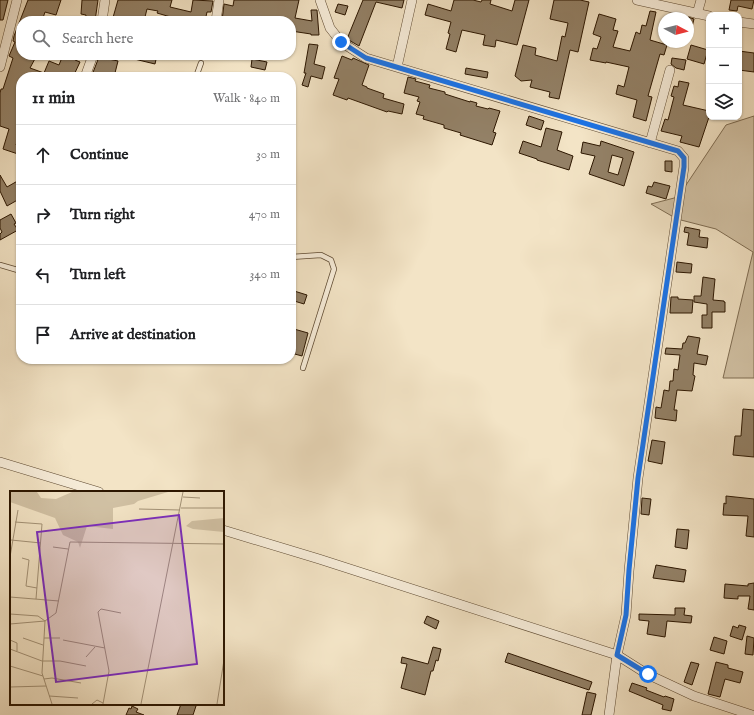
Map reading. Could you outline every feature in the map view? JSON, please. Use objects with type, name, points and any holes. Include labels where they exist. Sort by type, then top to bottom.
[{"type":"street","points":[[0,67],[17,0]]},
{"type":"street","points":[[103,16],[105,0]]},
{"type":"street","points":[[217,16],[219,0]]},
{"type":"street","points":[[320,0],[330,28],[341,42],[366,58],[678,151],[684,158],[684,167],[638,478],[626,615],[617,655],[609,715]]},
{"type":"street","points":[[397,66],[412,0]]},
{"type":"street","points":[[637,0],[706,16]]},
{"type":"street","points":[[697,14],[701,0]]},
{"type":"street","points":[[742,22],[754,24]]},
{"type":"street","points":[[88,72],[91,60]]},
{"type":"street","points":[[650,143],[670,70]]},
{"type":"street","points":[[0,462],[96,491]]},
{"type":"street","points":[[224,530],[319,559],[617,655],[648,674],[694,696],[752,715]]},
{"type":"lane","points":[[197,72],[200,63]]},
{"type":"lane","points":[[296,257],[321,255],[331,260],[334,269],[303,368]]},
{"type":"lane","points":[[0,265],[16,270]]},
{"type":"shaded area","points":[[754,116],[754,378],[723,378],[753,252],[716,229],[677,219],[651,204],[678,197],[726,125]]},
{"type":"building","points":[[0,0],[8,0],[3,20],[0,20]]},
{"type":"building","points":[[28,0],[61,0],[56,15],[45,12],[44,16],[22,16]]},
{"type":"building","points":[[82,0],[98,0],[96,16],[86,16],[81,14]]},
{"type":"building","points":[[118,0],[172,0],[170,7],[191,12],[193,0],[213,1],[211,12],[207,12],[206,16],[167,16],[157,13],[158,11],[147,9],[145,16],[113,16]]},
{"type":"building","points":[[234,0],[299,0],[295,16],[223,16],[224,4],[233,6]]},
{"type":"building","points":[[363,0],[404,0],[402,8],[376,2],[359,46],[347,39]]},
{"type":"building","points":[[454,0],[473,0],[481,2],[482,0],[491,0],[490,4],[512,11],[515,0],[529,0],[517,45],[496,40],[495,47],[483,45],[485,35],[462,30],[456,52],[446,49],[450,34],[448,33],[451,22],[425,15],[428,4],[451,11]]},
{"type":"building","points":[[554,0],[580,0],[589,2],[578,52],[570,50],[559,99],[549,97],[550,92],[530,87],[532,80],[521,81],[515,76],[523,45],[536,48],[535,55],[557,61],[562,36],[565,37],[568,23],[550,19]]},
{"type":"building","points":[[731,0],[754,0],[752,9],[738,6],[737,11],[729,10]]},
{"type":"building","points":[[338,4],[348,6],[345,15],[335,12]]},
{"type":"building","points":[[311,10],[317,10],[319,35],[296,32],[296,18],[312,21]]},
{"type":"building","points":[[650,11],[656,12],[650,40],[658,42],[658,48],[666,48],[664,55],[660,54],[648,96],[652,97],[646,121],[633,117],[637,100],[616,94],[618,85],[624,87],[629,67],[590,60],[593,48],[597,49],[601,37],[593,34],[599,14],[616,19],[613,30],[618,31],[613,47],[630,51],[636,32],[640,34],[642,25],[646,26]]},
{"type":"building","points":[[16,31],[16,60],[34,60],[30,68],[41,72],[16,72],[16,153],[3,149],[9,129],[0,126],[0,93],[1,89],[3,89],[13,58],[9,56],[15,42],[13,41]]},
{"type":"building","points":[[309,44],[318,45],[314,64],[325,67],[322,79],[311,76],[308,87],[302,85],[306,73],[304,73]]},
{"type":"building","points":[[694,46],[706,49],[704,64],[687,59],[690,48],[694,48]]},
{"type":"building","points":[[742,51],[754,53],[754,72],[742,70]]},
{"type":"building","points":[[342,56],[352,60],[353,58],[369,65],[362,85],[384,94],[383,98],[404,104],[402,114],[387,112],[348,98],[347,100],[333,95],[339,79],[334,78]]},
{"type":"building","points":[[672,58],[686,60],[684,70],[676,68],[671,64]]},
{"type":"building","points":[[61,60],[75,60],[80,62],[75,72],[44,72],[49,61],[59,65]]},
{"type":"building","points":[[98,60],[118,61],[115,72],[93,72]]},
{"type":"building","points":[[138,60],[156,60],[155,64]]},
{"type":"building","points":[[252,60],[267,62],[265,70],[251,67]]},
{"type":"building","points":[[466,68],[488,72],[487,78],[465,74]]},
{"type":"building","points":[[408,77],[416,79],[415,81],[430,85],[429,88],[477,103],[476,106],[500,111],[493,132],[496,133],[492,145],[460,135],[461,133],[444,128],[444,125],[423,119],[424,116],[416,114],[420,102],[417,101],[419,97],[404,93]]},
{"type":"building","points":[[679,81],[689,83],[683,105],[706,110],[706,120],[708,120],[699,147],[680,142],[682,136],[661,131],[665,119],[668,120],[674,97],[671,96],[674,86],[678,87]]},
{"type":"building","points":[[529,116],[544,121],[541,130],[526,125]]},
{"type":"building","points":[[546,128],[562,132],[557,150],[573,156],[569,170],[519,153],[523,141],[541,147]]},
{"type":"building","points":[[601,141],[634,152],[624,186],[589,174],[595,156],[581,153],[583,142],[600,146]],"holes":[[[612,155],[623,158],[618,175],[608,172]]]},
{"type":"building","points":[[665,161],[672,161],[672,172],[665,171]]},
{"type":"building","points":[[0,175],[7,187],[16,182],[16,201],[7,206],[0,191]]},
{"type":"building","points":[[654,182],[670,186],[666,199],[646,193],[648,186],[652,187]]},
{"type":"building","points":[[11,214],[16,223],[14,224],[16,231],[0,240],[0,234],[2,232],[0,228],[0,220]]},
{"type":"building","points":[[685,227],[700,230],[699,237],[708,238],[707,248],[687,245],[689,233],[684,232]]},
{"type":"building","points":[[677,262],[692,264],[691,273],[676,272]]},
{"type":"building","points":[[703,277],[715,279],[713,300],[725,302],[725,312],[712,312],[712,328],[702,328],[702,315],[707,315],[707,304],[694,302],[694,296],[701,296]]},
{"type":"building","points":[[296,292],[307,295],[304,304],[296,302]]},
{"type":"building","points":[[671,297],[693,300],[692,313],[670,313]]},
{"type":"building","points":[[296,330],[308,333],[302,356],[296,354]]},
{"type":"building","points":[[688,336],[700,338],[697,354],[708,356],[706,365],[694,363],[693,375],[695,376],[692,391],[677,390],[674,410],[677,410],[676,421],[655,418],[656,407],[661,408],[664,390],[669,391],[670,381],[673,381],[674,369],[678,370],[680,355],[665,354],[666,348],[682,349],[683,343],[685,343]]},
{"type":"building","points":[[743,409],[754,410],[754,457],[733,455],[735,436],[741,436]]},
{"type":"building","points":[[652,440],[665,442],[662,464],[648,461]]},
{"type":"building","points":[[726,496],[754,499],[754,537],[746,536],[748,516],[723,515],[724,503],[726,504]]},
{"type":"building","points":[[642,498],[651,499],[649,515],[641,514]]},
{"type":"building","points":[[677,529],[689,530],[687,549],[675,547]]},
{"type":"building","points":[[656,565],[686,570],[684,582],[653,578]]},
{"type":"building","points":[[754,583],[754,610],[748,609],[750,596],[738,596],[738,599],[724,598],[725,584],[748,586],[748,584]]},
{"type":"building","points":[[675,608],[685,608],[684,615],[692,616],[691,623],[667,621],[665,637],[647,634],[649,621],[639,620],[639,614],[675,615]]},
{"type":"building","points":[[427,616],[439,621],[436,629],[424,623]]},
{"type":"building","points":[[739,625],[746,627],[742,640],[730,636],[733,626],[738,628]]},
{"type":"building","points":[[747,636],[754,638],[753,655],[745,654]]},
{"type":"building","points":[[714,637],[727,641],[724,654],[710,650]]},
{"type":"building","points":[[433,647],[441,649],[438,661],[436,660],[433,671],[431,671],[425,695],[401,688],[407,664],[401,663],[402,657],[428,664]]},
{"type":"building","points":[[508,653],[592,682],[589,690],[505,662]]},
{"type":"building","points":[[691,662],[699,664],[692,685],[684,682]]},
{"type":"building","points":[[716,662],[728,665],[728,668],[743,672],[740,683],[725,679],[720,697],[708,694]]},
{"type":"building","points":[[632,683],[647,688],[646,690],[664,697],[674,699],[671,711],[662,709],[663,705],[629,691]]},
{"type":"building","points":[[587,692],[596,694],[591,715],[582,715]]},
{"type":"building","points":[[181,705],[196,706],[193,715],[177,715]]},
{"type":"building","points":[[132,706],[138,709],[136,712],[144,715],[126,715],[129,708],[131,709]]},
{"type":"route","points":[[341,42],[366,58],[678,151],[684,158],[684,167],[638,478],[626,615],[617,655],[648,674]]}]
